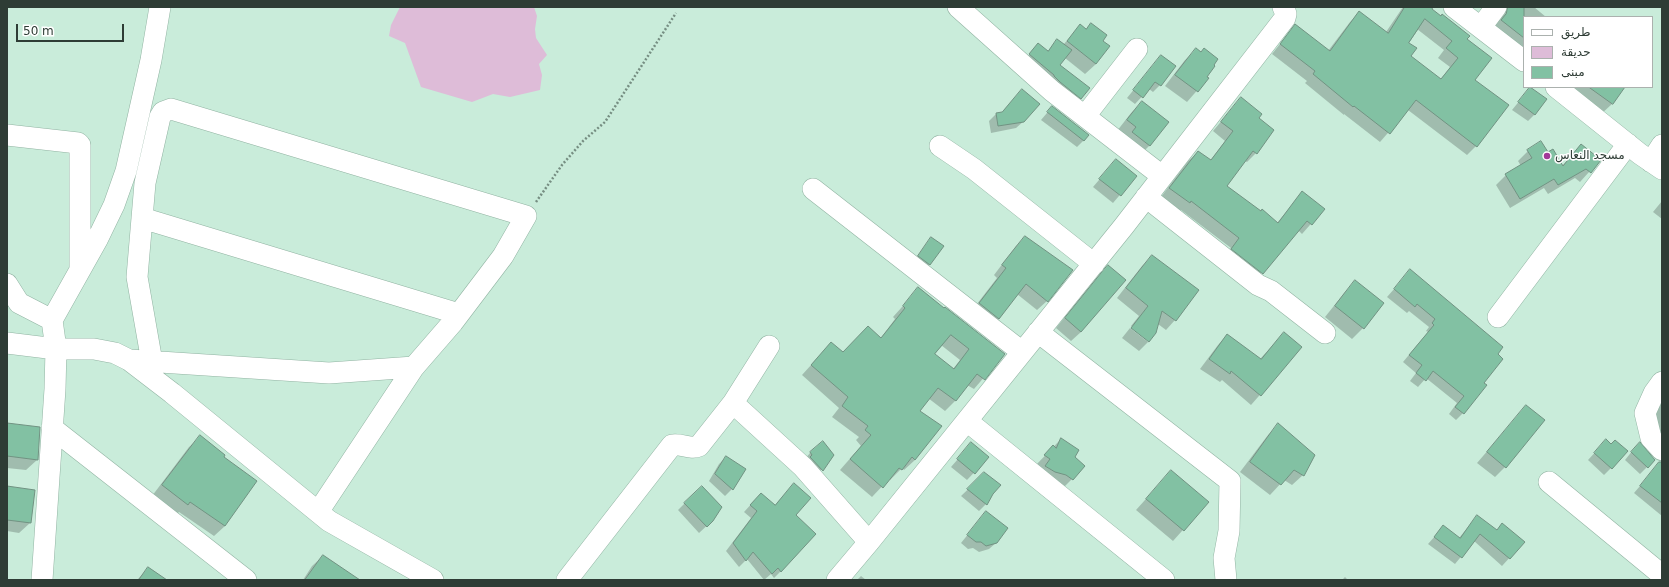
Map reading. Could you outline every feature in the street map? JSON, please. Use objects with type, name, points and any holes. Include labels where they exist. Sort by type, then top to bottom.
[{"type":"street","points":[[47,577],[56,349],[52,320],[98,238],[114,205],[126,171],[151,60],[160,7]]},
{"type":"street","points":[[958,7],[1025,68],[1162,176]]},
{"type":"street","points":[[837,580],[1094,264],[1285,18],[1286,14],[1283,7]]},
{"type":"street","points":[[1454,7],[1523,60]]},
{"type":"street","points":[[1481,27],[1496,7]]},
{"type":"street","points":[[1085,116],[1137,49]]},
{"type":"street","points":[[1557,88],[1628,144],[1658,159]]},
{"type":"street","points":[[152,362],[137,278],[145,183],[160,117],[163,112],[171,109],[526,216],[503,256],[459,314],[414,367],[318,512]]},
{"type":"street","points":[[7,135],[78,143],[80,145],[80,268]]},
{"type":"street","points":[[1498,317],[1628,144]]},
{"type":"street","points":[[940,146],[974,169],[1094,264]]},
{"type":"street","points":[[813,189],[1022,352]]},
{"type":"street","points":[[1146,197],[1258,285],[1271,291],[1325,333]]},
{"type":"street","points":[[142,218],[459,314]]},
{"type":"street","points":[[7,284],[19,303],[52,320]]},
{"type":"street","points":[[1038,332],[1230,481],[1229,531],[1224,558],[1225,580]]},
{"type":"street","points":[[7,343],[56,349],[94,349],[115,353],[129,360],[172,393],[329,521],[433,580]]},
{"type":"street","points":[[567,580],[672,445],[676,444],[697,447],[733,403],[769,346]]},
{"type":"street","points":[[129,360],[329,373],[414,367]]},
{"type":"street","points":[[1662,382],[1654,393],[1644,413],[1652,438],[1662,450]]},
{"type":"street","points":[[733,403],[803,467],[869,542]]},
{"type":"street","points":[[967,421],[1164,580]]},
{"type":"street","points":[[52,428],[246,580]]},
{"type":"street","points":[[1548,482],[1662,575]]},
{"type":"path","points":[[526,216],[562,165],[583,141],[606,122],[676,13]]},
{"type":"green space","points":[[400,7],[534,7],[537,16],[535,29],[536,38],[547,55],[539,64],[542,75],[540,90],[510,97],[493,94],[472,102],[421,87],[405,43],[389,36],[391,25]]},
{"type":"building","points":[[1405,7],[1433,7],[1432,9],[1441,16],[1442,14],[1470,36],[1467,39],[1492,58],[1475,80],[1509,105],[1477,147],[1416,100],[1390,134],[1354,106],[1353,107],[1313,74],[1315,71],[1280,44],[1295,24],[1330,51],[1359,11],[1388,33]],"holes":[[[1425,19],[1452,41],[1446,48],[1458,58],[1441,79],[1411,56],[1417,48],[1409,43]]]},
{"type":"building","points":[[1508,7],[1524,7],[1523,37],[1501,20],[1506,14]]},
{"type":"building","points":[[1091,23],[1107,35],[1103,41],[1110,46],[1096,64],[1067,41],[1080,24],[1086,29]]},
{"type":"building","points":[[1057,39],[1072,50],[1060,65],[1090,88],[1081,99],[1029,54],[1038,43],[1048,51]]},
{"type":"building","points":[[1196,48],[1201,52],[1204,48],[1218,59],[1207,77],[1209,78],[1198,92],[1175,75]]},
{"type":"building","points":[[1161,55],[1176,66],[1161,86],[1155,82],[1143,98],[1133,90]]},
{"type":"building","points":[[1529,88],[1547,99],[1535,115],[1518,102]]},
{"type":"building","points":[[1590,88],[1624,88],[1613,104]]},
{"type":"building","points":[[1022,89],[1040,104],[1024,122],[998,126],[996,113],[1002,112]]},
{"type":"building","points":[[1241,97],[1262,114],[1259,118],[1274,130],[1257,154],[1253,151],[1227,186],[1261,211],[1262,209],[1278,223],[1302,191],[1325,209],[1312,225],[1307,221],[1263,274],[1231,249],[1239,238],[1191,201],[1190,203],[1169,188],[1198,151],[1211,160],[1233,131],[1221,122]]},
{"type":"building","points":[[1142,101],[1169,122],[1150,146],[1132,132],[1136,127],[1127,120]]},
{"type":"building","points":[[1052,106],[1089,135],[1084,141],[1047,112]]},
{"type":"building","points":[[1541,141],[1548,152],[1553,149],[1563,166],[1581,144],[1601,160],[1591,173],[1586,169],[1558,185],[1554,179],[1520,199],[1505,174],[1532,158],[1527,150]]},
{"type":"building","points":[[1116,159],[1137,176],[1121,196],[1099,179]]},
{"type":"building","points":[[1025,236],[1073,270],[1048,302],[1026,284],[999,319],[979,303],[1006,268],[1002,265]]},
{"type":"building","points":[[931,237],[944,246],[930,265],[918,256]]},
{"type":"building","points":[[1152,255],[1199,290],[1176,321],[1162,311],[1156,333],[1149,342],[1131,328],[1148,306],[1126,288]]},
{"type":"building","points":[[1108,265],[1126,280],[1081,332],[1065,318]]},
{"type":"building","points":[[1410,269],[1503,347],[1498,354],[1503,359],[1484,383],[1487,385],[1464,414],[1455,407],[1464,396],[1433,371],[1426,381],[1416,373],[1422,365],[1409,355],[1434,325],[1432,323],[1435,319],[1417,304],[1415,307],[1394,289]]},
{"type":"building","points":[[1355,280],[1384,303],[1364,329],[1335,306]]},
{"type":"building","points":[[918,287],[1005,354],[985,380],[977,374],[956,401],[938,388],[920,411],[942,426],[915,460],[912,457],[902,470],[899,468],[883,488],[850,459],[871,435],[865,430],[868,426],[842,406],[848,397],[811,365],[831,342],[843,352],[868,326],[881,338],[905,308],[903,306]],"holes":[[[951,335],[969,349],[954,369],[935,354]]]},
{"type":"building","points":[[1284,332],[1302,347],[1261,396],[1231,371],[1230,374],[1209,359],[1227,334],[1261,359]]},
{"type":"building","points":[[1526,405],[1545,420],[1506,468],[1487,452]]},
{"type":"building","points":[[7,423],[40,427],[38,460],[7,456]]},
{"type":"building","points":[[1278,423],[1315,455],[1304,476],[1294,470],[1281,485],[1250,462]]},
{"type":"building","points":[[200,435],[225,455],[224,457],[257,481],[225,526],[190,502],[188,505],[162,485]]},
{"type":"building","points":[[1061,438],[1079,450],[1075,457],[1085,466],[1073,480],[1066,475],[1055,472],[1045,466],[1050,459],[1044,455],[1053,445],[1056,448]]},
{"type":"building","points":[[1606,439],[1611,444],[1615,440],[1628,451],[1612,469],[1594,453]]},
{"type":"building","points":[[823,441],[834,455],[823,471],[810,457],[812,455],[810,452]]},
{"type":"building","points":[[971,442],[989,457],[975,474],[957,459]]},
{"type":"building","points":[[1640,442],[1655,460],[1648,468],[1631,452]]},
{"type":"building","points":[[726,456],[746,469],[733,490],[715,474]]},
{"type":"building","points":[[1659,462],[1662,462],[1662,503],[1640,486]]},
{"type":"building","points":[[1171,470],[1209,502],[1184,531],[1146,499]]},
{"type":"building","points":[[984,472],[1001,485],[993,494],[987,505],[967,489]]},
{"type":"building","points":[[794,483],[811,498],[796,515],[816,534],[781,572],[778,568],[772,574],[753,552],[746,561],[733,543],[757,511],[750,505],[761,493],[775,505]]},
{"type":"building","points":[[7,486],[35,490],[31,523],[7,520]]},
{"type":"building","points":[[702,486],[722,507],[707,527],[684,503]]},
{"type":"building","points":[[986,511],[1008,528],[997,543],[986,546],[981,542],[976,542],[967,535]]},
{"type":"building","points":[[1477,515],[1497,530],[1502,523],[1525,542],[1510,559],[1480,534],[1462,558],[1434,537],[1443,525],[1460,538]]},
{"type":"building","points":[[323,555],[360,580],[305,580]]},
{"type":"building","points":[[148,567],[167,580],[139,580]]},
{"type":"place","name":"مسجد النعاس","points":[[1547,156]]}]
